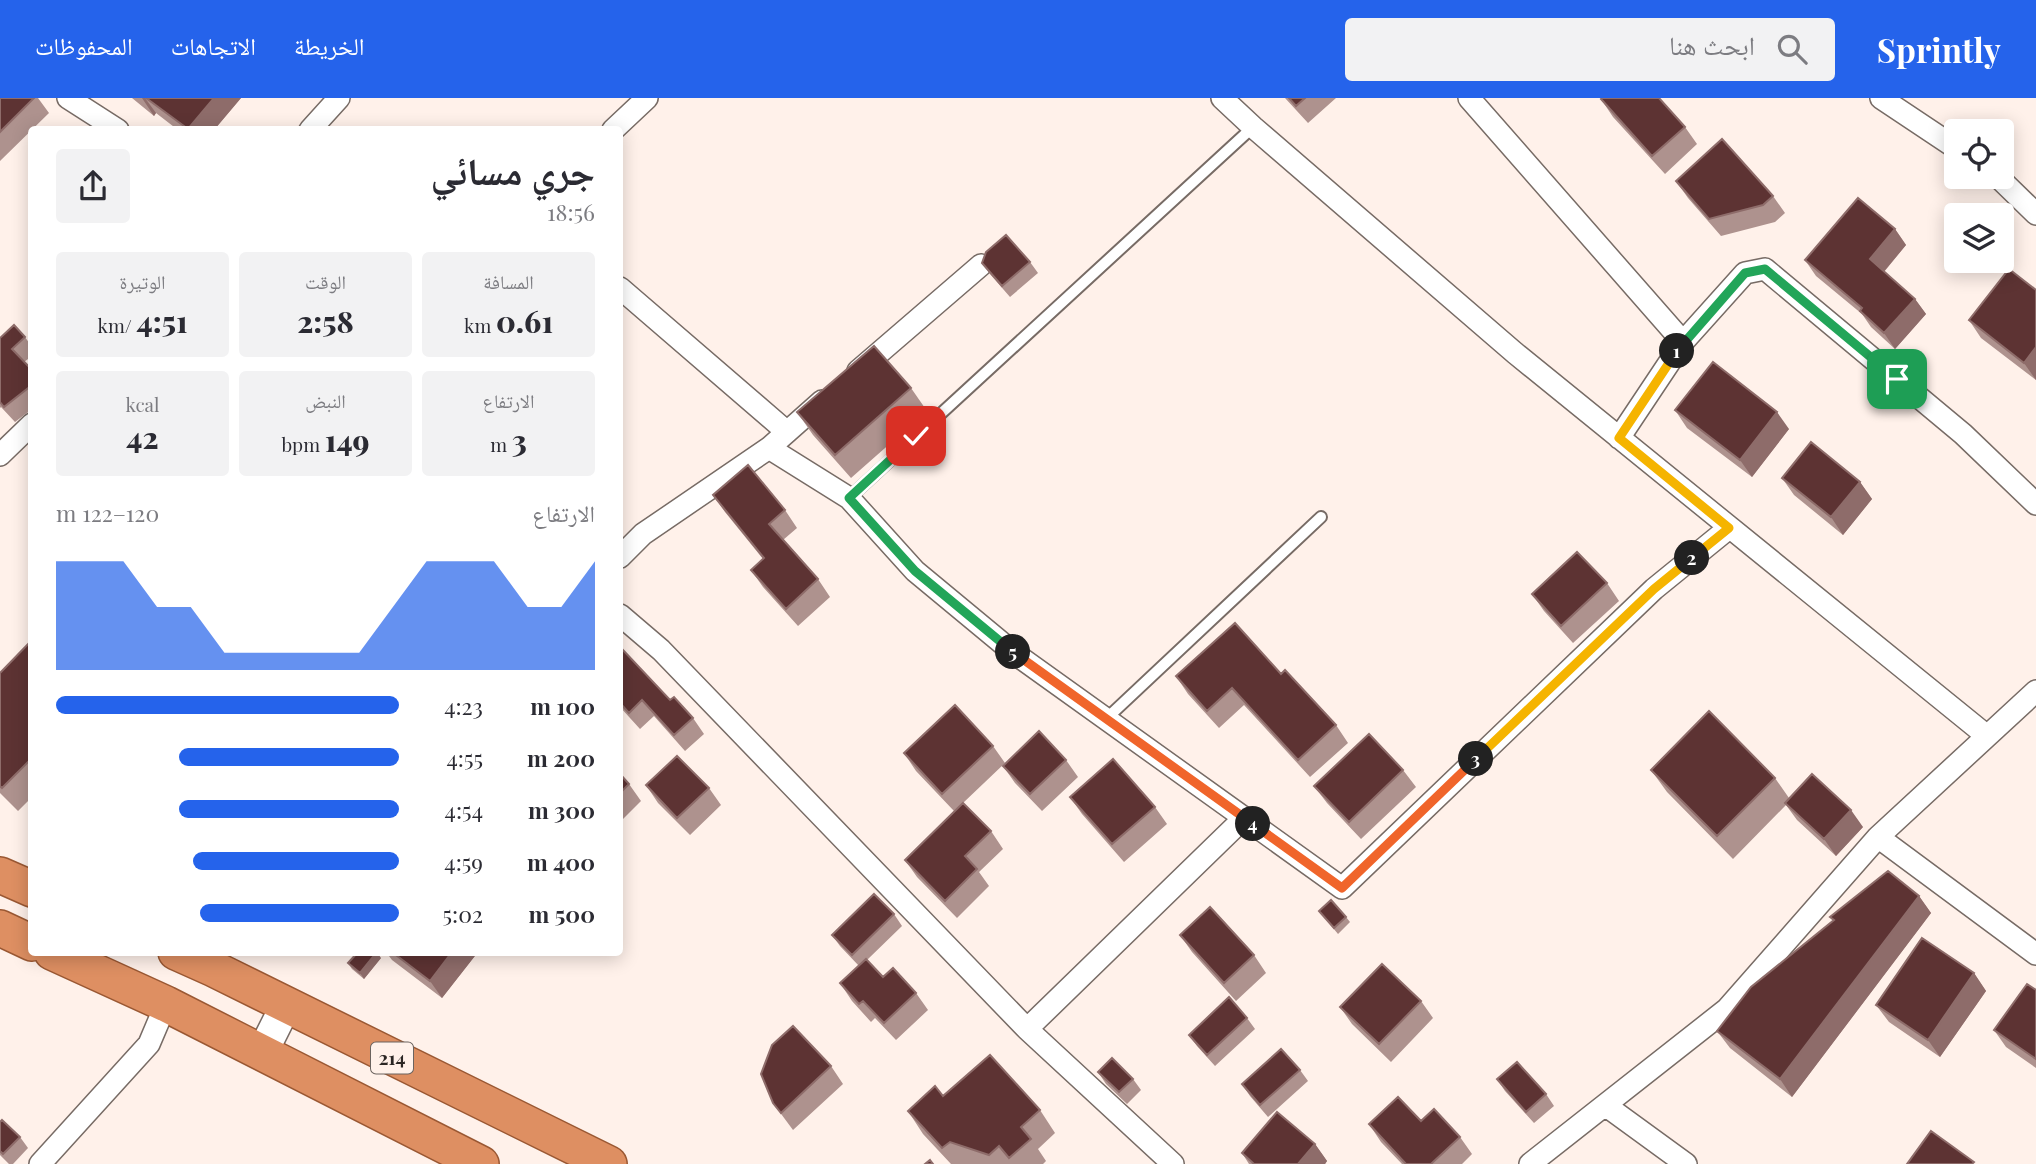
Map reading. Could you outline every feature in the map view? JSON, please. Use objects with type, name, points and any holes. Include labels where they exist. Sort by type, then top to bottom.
[{"type":"highway","points":[[0,875],[28,887]]},
{"type":"highway","points":[[0,928],[28,941]]},
{"type":"highway","name":"214","points":[[60,956],[166,1004],[481,1164]]},
{"type":"highway","name":"214","points":[[200,956],[223,960],[286,1005],[609,1164]]},
{"type":"main road","points":[[262,1053],[286,1005]]},
{"type":"street","points":[[68,98],[112,126]]},
{"type":"street","points":[[314,126],[339,98]]},
{"type":"street","points":[[617,126],[647,98]]},
{"type":"street","points":[[1222,98],[1515,353],[1987,736]]},
{"type":"street","points":[[1469,98],[1683,342]]},
{"type":"street","points":[[1881,98],[1944,140]]},
{"type":"street","points":[[2010,189],[2036,214]]},
{"type":"street","points":[[623,554],[643,534],[769,449],[981,265]]},
{"type":"street","points":[[1619,438],[1683,342],[1745,273],[1765,269],[1963,435],[2036,504]]},
{"type":"street","points":[[623,291],[787,432]]},
{"type":"street","points":[[0,455],[28,428]]},
{"type":"street","points":[[769,449],[849,498],[915,571],[1014,653],[1342,888],[1654,589],[1729,528]]},
{"type":"street","points":[[623,618],[661,650],[1027,1029],[1173,1164]]},
{"type":"street","points":[[1531,1164],[1727,1009],[1878,837],[2036,691]]},
{"type":"street","points":[[1027,1029],[1244,818]]},
{"type":"street","points":[[1878,837],[2036,954]]},
{"type":"street","points":[[40,1164],[149,1044],[166,1004]]},
{"type":"street","points":[[1605,1105],[1686,1164]]},
{"type":"lane","points":[[849,498],[1253,127]]},
{"type":"lane","points":[[1106,719],[1321,517]]},
{"type":"building","points":[[0,98],[34,98],[0,132]]},
{"type":"building","points":[[146,98],[214,98],[191,126],[184,126]]},
{"type":"building","points":[[1289,98],[1305,98],[1296,106]]},
{"type":"building","points":[[1602,98],[1659,98],[1685,127],[1652,156]]},
{"type":"building","points":[[1722,139],[1773,196],[1763,205],[1709,219],[1676,181]]},
{"type":"building","points":[[1858,198],[1895,229],[1870,259],[1915,299],[1884,333],[1860,311],[1862,308],[1805,260]]},
{"type":"building","points":[[1006,235],[1030,262],[1002,286],[982,263],[986,252]]},
{"type":"building","points":[[2006,273],[2014,273],[2036,290],[2036,347],[2024,363],[1969,320]]},
{"type":"building","points":[[14,325],[25,337],[12,349],[28,366],[28,388],[4,407],[0,402],[0,338]]},
{"type":"building","points":[[874,346],[911,388],[835,455],[797,412]]},
{"type":"building","points":[[1713,362],[1777,412],[1740,460],[1675,410]]},
{"type":"building","points":[[1811,442],[1860,482],[1831,517],[1782,478]]},
{"type":"building","points":[[748,465],[785,510],[769,524],[818,579],[786,609],[751,570],[764,558],[713,495]]},
{"type":"building","points":[[1577,552],[1607,583],[1561,626],[1532,594]]},
{"type":"building","points":[[1235,623],[1281,674],[1285,670],[1336,725],[1298,760],[1232,688],[1207,711],[1176,676]]},
{"type":"building","points":[[28,644],[28,762],[2,788],[0,786],[0,673]]},
{"type":"building","points":[[623,650],[670,700],[674,697],[693,718],[674,735],[642,700],[629,713],[623,706]]},
{"type":"building","points":[[955,705],[993,746],[942,794],[904,753]]},
{"type":"building","points":[[1709,711],[1775,778],[1717,836],[1651,770]]},
{"type":"building","points":[[1039,731],[1066,760],[1030,794],[1003,766]]},
{"type":"building","points":[[1369,734],[1403,770],[1349,822],[1314,786]]},
{"type":"building","points":[[677,756],[709,788],[677,818],[646,785]]},
{"type":"building","points":[[1113,759],[1155,807],[1112,844],[1070,797]]},
{"type":"building","points":[[1812,774],[1851,810],[1824,839],[1785,803]]},
{"type":"building","points":[[623,777],[629,784],[623,790]]},
{"type":"building","points":[[963,803],[991,831],[965,856],[977,869],[945,901],[905,860]]},
{"type":"building","points":[[1888,871],[1919,896],[1780,1079],[1717,1031],[1751,987],[1834,920],[1830,917]]},
{"type":"building","points":[[874,894],[894,914],[852,955],[832,935]]},
{"type":"building","points":[[1331,900],[1346,917],[1334,928],[1319,911]]},
{"type":"building","points":[[1210,907],[1254,955],[1224,983],[1180,935]]},
{"type":"building","points":[[1922,938],[1974,973],[1928,1040],[1876,1005]]},
{"type":"building","points":[[354,956],[374,956],[360,973],[348,963]]},
{"type":"building","points":[[397,956],[449,956],[430,981]]},
{"type":"building","points":[[866,959],[883,977],[893,968],[916,993],[884,1023],[863,1001],[859,1004],[840,983]]},
{"type":"building","points":[[1382,964],[1421,1001],[1379,1044],[1340,1007]]},
{"type":"building","points":[[2027,984],[2036,990],[2036,1059],[1994,1030]]},
{"type":"building","points":[[1229,997],[1247,1018],[1207,1055],[1189,1035]]},
{"type":"building","points":[[793,1026],[831,1066],[781,1113],[773,1103],[761,1074],[772,1045]]},
{"type":"building","points":[[1281,1049],[1300,1070],[1260,1105],[1242,1084]]},
{"type":"building","points":[[990,1055],[1040,1110],[1021,1127],[1031,1139],[1009,1158],[999,1146],[989,1155],[950,1142],[942,1148],[908,1111],[935,1086],[943,1096]]},
{"type":"building","points":[[1112,1058],[1133,1079],[1119,1092],[1098,1072]]},
{"type":"building","points":[[1517,1062],[1546,1094],[1526,1112],[1497,1079]]},
{"type":"building","points":[[1398,1097],[1421,1121],[1434,1109],[1460,1137],[1431,1164],[1406,1164],[1369,1124]]},
{"type":"building","points":[[1277,1112],[1315,1144],[1298,1164],[1254,1164],[1242,1153]]},
{"type":"building","points":[[2,1120],[20,1137],[3,1154],[0,1151]]},
{"type":"building","points":[[1931,1131],[1974,1162],[1907,1164]]},
{"type":"route","points":[[916,436],[849,498],[915,571],[1014,653],[1342,888],[1654,589],[1729,528],[1619,438],[1683,342],[1745,273],[1765,269],[1897,379]]}]
